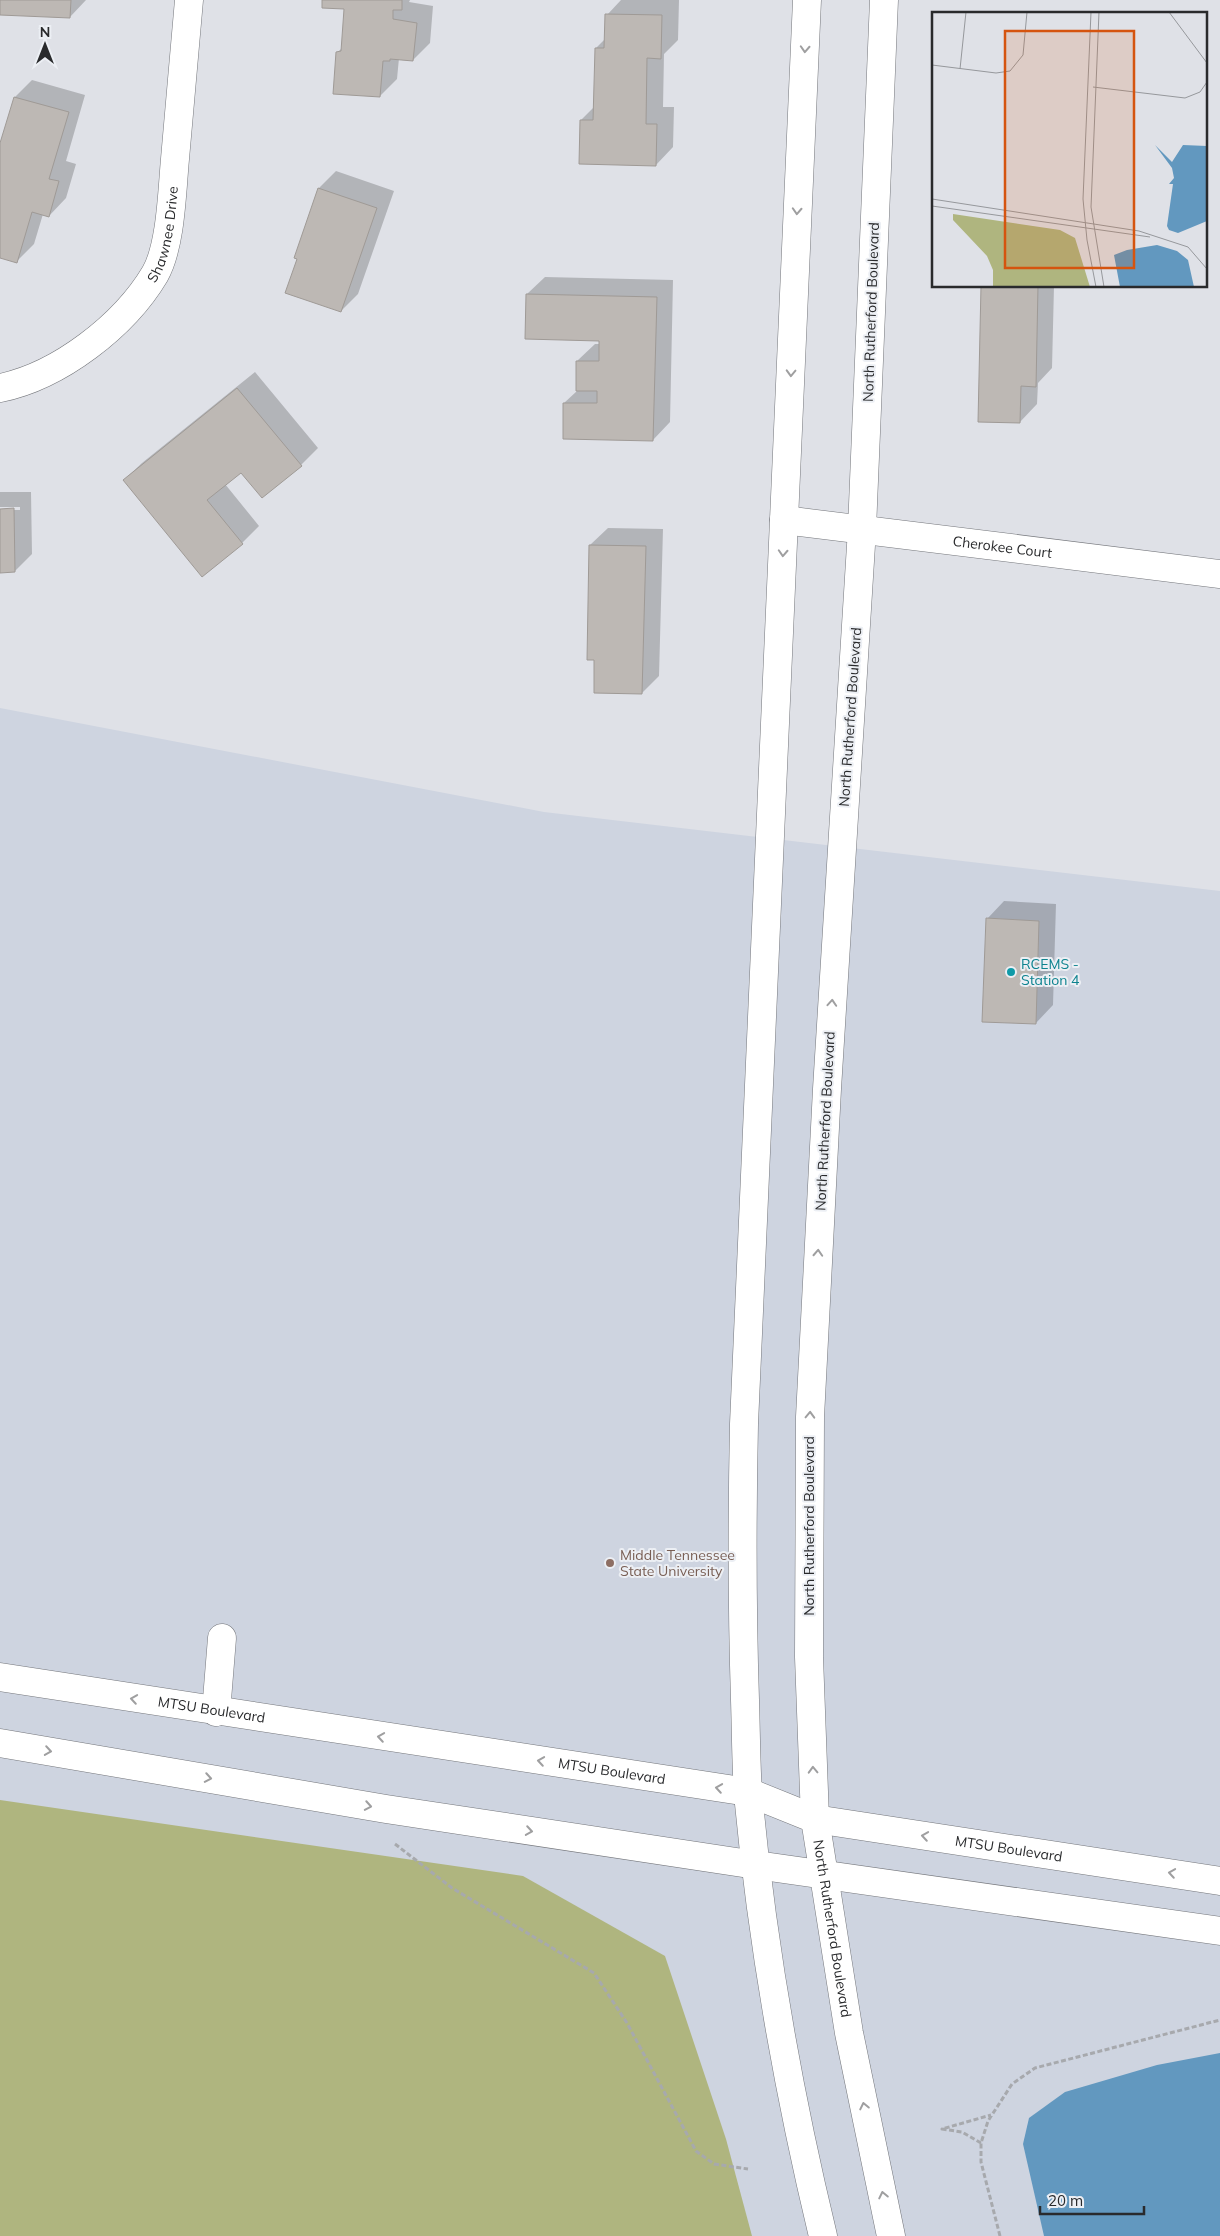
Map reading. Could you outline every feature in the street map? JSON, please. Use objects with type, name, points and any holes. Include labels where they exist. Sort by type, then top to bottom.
[{"type":"main road","name":"Shawnee Drive","points":[[0,388],[46,372],[92,344],[132,304],[156,272],[169,226],[189,0]]},
{"type":"main road","points":[[807,0],[744,1424],[741,1587],[748,1792],[756,1865],[771,1975],[798,2132],[822,2236]]},
{"type":"main road","name":"North Rutherford Boulevard","points":[[884,0],[862,529],[826,1089],[810,1418],[809,1657],[815,1819],[849,2034],[892,2236]]},
{"type":"main road","name":"Cherokee Court","points":[[784,520],[1220,574]]},
{"type":"main road","points":[[216,1712],[222,1638]]},
{"type":"main road","name":"MTSU Boulevard","points":[[0,1677],[216,1712],[748,1792],[815,1819],[1220,1881]]},
{"type":"main road","points":[[0,1743],[386,1809],[756,1865],[1220,1931]]},
{"type":"path","points":[[392,1841],[452,1888],[594,1974],[627,2023],[696,2151],[714,2164],[748,2169]]},
{"type":"path","points":[[1000,2236],[980,2162],[981,2143],[988,2121],[1012,2084],[1035,2068],[1220,2020]]},
{"type":"path","points":[[981,2143],[962,2132],[942,2129],[992,2114]]},
{"type":"shaded area","name":"Middle Tennessee State University","points":[[0,708],[544,812],[1220,891],[1220,2236],[0,2236]]},
{"type":"green space","points":[[0,1800],[523,1876],[665,1956],[726,2139],[752,2236],[0,2236]]},
{"type":"water","points":[[1220,2053],[1220,2236],[1044,2236],[1023,2144],[1029,2118],[1065,2092],[1157,2065]]},
{"type":"building","points":[[0,0],[71,0],[70,18],[0,15]]},
{"type":"building","points":[[322,0],[402,0],[402,10],[393,10],[393,19],[417,23],[413,61],[390,59],[390,61],[383,61],[380,97],[333,94],[336,52],[341,51],[344,9],[322,8]]},
{"type":"building","points":[[605,14],[662,15],[661,59],[647,58],[646,124],[657,124],[656,166],[579,164],[580,120],[593,120],[595,48],[604,48]]},
{"type":"building","points":[[14,97],[69,112],[49,179],[59,181],[49,217],[32,212],[17,263],[0,258],[0,143]]},
{"type":"building","points":[[318,188],[377,208],[341,312],[285,293],[297,259],[294,258]]},
{"type":"building","points":[[981,288],[1038,288],[1036,387],[1021,386],[1020,423],[978,422]]},
{"type":"building","points":[[526,294],[657,297],[653,441],[563,439],[563,403],[597,403],[597,391],[576,391],[576,361],[599,361],[599,341],[525,339]]},
{"type":"building","points":[[237,388],[302,466],[262,498],[241,473],[207,500],[243,544],[202,577],[123,480]]},
{"type":"building","points":[[14,508],[15,572],[0,573],[0,509]]},
{"type":"building","points":[[589,545],[646,546],[642,694],[594,693],[594,660],[587,660]]},
{"type":"building","name":"RCEMS - Station 4","points":[[986,918],[1039,921],[1036,1024],[982,1022]]},
{"type":"place","name":"RCEMS - Station 4","points":[[1011,972]]},
{"type":"place","name":"Middle Tennessee State University","points":[[610,1563]]}]
